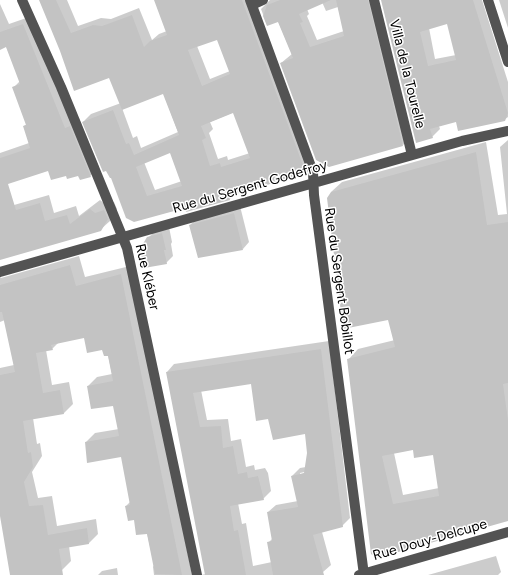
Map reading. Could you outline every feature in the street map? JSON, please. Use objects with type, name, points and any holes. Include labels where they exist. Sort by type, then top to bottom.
[{"type":"street","name":"Rue Kléber","points":[[22,0],[61,87],[123,237],[129,256],[197,575]]},
{"type":"street","points":[[251,2],[263,0]]},
{"type":"street","name":"Villa de la Tourelle","points":[[374,0],[412,155]]},
{"type":"street","points":[[488,0],[508,62]]},
{"type":"street","name":"Rue du Sergent Bobillot","points":[[251,2],[313,172],[314,195],[362,574]]},
{"type":"street","name":"Rue du Sergent Godefroy","points":[[0,272],[462,141],[508,131]]},
{"type":"street","name":"Rue Douy-Delcupe","points":[[362,574],[508,532]]},
{"type":"building","points":[[39,0],[56,0],[71,33],[93,25],[102,26],[132,15],[144,47],[150,41],[167,35],[154,0],[242,0],[304,168],[301,175],[229,196],[230,200],[186,212],[185,208],[134,222],[126,218],[111,178],[106,171],[103,172],[82,122],[113,110],[126,144],[129,143],[134,155],[179,135],[163,94],[122,110],[109,78],[74,91],[60,51]],"holes":[[[217,40],[230,74],[202,86],[188,50]],[[233,113],[250,158],[221,167],[220,163],[210,166],[202,140],[206,138],[201,126]],[[170,153],[182,186],[147,196],[136,167]]]},
{"type":"building","points":[[280,0],[331,0],[299,14],[303,22],[300,23],[310,47],[344,36],[336,0],[368,0],[403,146],[329,167],[316,160],[280,63],[293,58],[278,22],[267,26],[263,16],[267,5]]},
{"type":"building","points":[[381,0],[473,0],[508,113],[505,121],[458,131],[456,122],[430,129],[433,138],[416,143]],"holes":[[[447,24],[456,60],[428,66],[420,32]]]},
{"type":"building","points":[[23,24],[65,128],[70,126],[91,177],[80,180],[78,176],[67,179],[66,176],[51,180],[48,171],[8,184],[16,210],[40,203],[45,221],[67,215],[70,224],[90,209],[95,213],[104,210],[108,219],[101,231],[0,260],[0,158],[30,148],[23,126],[26,125],[12,87],[20,84],[6,47],[0,50],[0,32]]},
{"type":"building","points":[[476,152],[487,225],[508,222],[508,383],[503,384],[508,420],[508,521],[377,558],[371,554],[347,359],[395,347],[388,320],[343,329],[327,198],[331,192]],"holes":[[[413,450],[414,458],[433,455],[439,496],[393,504],[382,456]]]},
{"type":"building","points":[[234,213],[243,250],[198,258],[189,225]]},
{"type":"building","points":[[162,233],[166,250],[164,250],[167,264],[144,268],[140,249],[147,237]]},
{"type":"building","points":[[70,265],[76,286],[121,274],[182,575],[155,574],[147,534],[136,535],[134,520],[128,521],[125,506],[130,505],[121,457],[87,463],[85,442],[119,436],[113,406],[91,409],[87,386],[113,381],[108,356],[104,356],[102,350],[87,353],[84,338],[51,345],[53,350],[36,353],[43,393],[60,390],[64,414],[23,421],[28,453],[31,452],[33,467],[24,482],[29,506],[43,505],[48,535],[87,528],[89,544],[59,549],[63,575],[10,575],[0,516],[0,375],[15,372],[2,312],[0,312],[0,285]]},
{"type":"building","points":[[321,349],[343,527],[313,535],[324,575],[273,575],[267,542],[272,541],[267,512],[298,507],[291,476],[304,473],[307,453],[305,434],[273,440],[268,419],[256,421],[251,384],[193,393],[200,427],[221,426],[223,448],[233,446],[238,474],[247,472],[248,478],[258,476],[264,500],[230,506],[234,531],[238,530],[246,575],[205,575],[166,372]]}]
